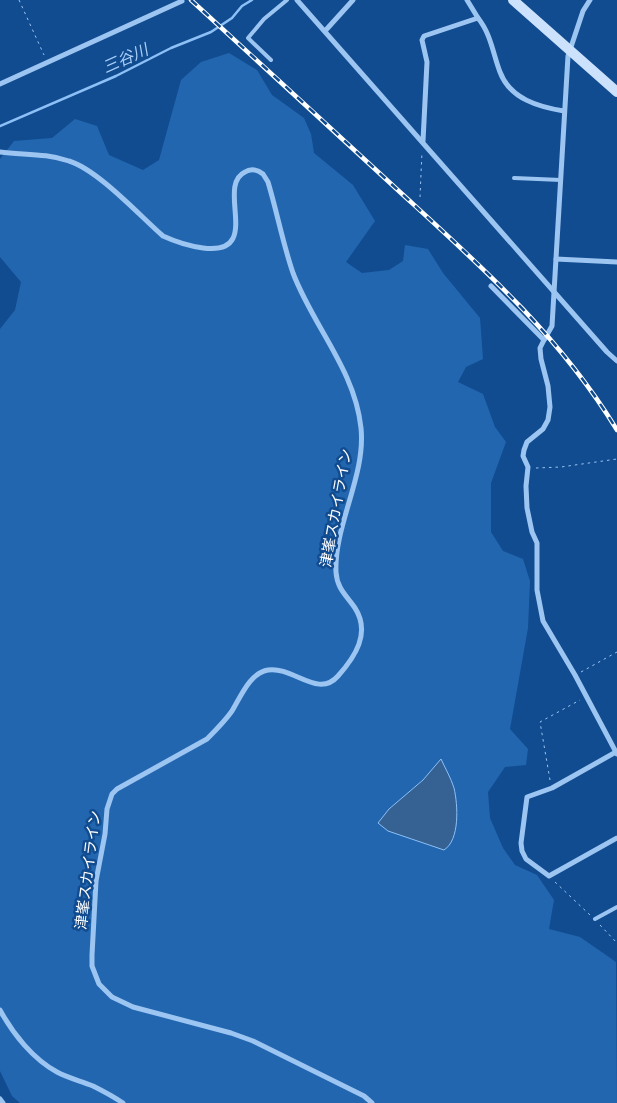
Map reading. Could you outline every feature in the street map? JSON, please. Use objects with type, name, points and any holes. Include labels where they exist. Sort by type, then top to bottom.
[{"type":"main road","points":[[513,0],[617,92]]},
{"type":"street","points":[[297,0],[607,352],[617,361]]},
{"type":"street","points":[[325,31],[353,0]]},
{"type":"street","points":[[467,0],[485,27],[500,74],[508,84],[526,101],[543,108],[564,111]]},
{"type":"street","points":[[590,0],[583,11],[570,50],[564,111],[552,326],[540,348],[548,386],[550,407],[548,420],[543,429],[527,442],[524,456],[528,467],[526,486],[527,508],[532,532],[537,543],[536,590],[543,621],[575,675],[616,753],[552,788],[527,797],[521,843],[526,859],[549,876],[617,838]]},
{"type":"street","points":[[0,84],[182,1]]},
{"type":"street","points":[[422,142],[426,62],[422,40],[424,36],[478,18]]},
{"type":"street","name":"津峯スカイライン","points":[[0,152],[45,155],[71,161],[91,172],[163,236],[176,242],[210,248],[225,246],[234,236],[236,227],[235,189],[239,177],[246,171],[252,170],[264,174],[268,182],[293,273],[311,312],[348,379],[356,400],[361,429],[360,451],[341,537],[336,572],[341,591],[354,606],[360,622],[360,642],[357,651],[337,678],[327,684],[314,684],[278,670],[262,671],[254,677],[219,728],[207,739],[117,789],[112,794],[107,809],[102,857],[96,880],[92,966],[98,984],[112,997],[132,1007],[232,1033],[253,1041],[364,1096],[372,1103]]},
{"type":"street","points":[[556,259],[617,262]]},
{"type":"street","points":[[491,286],[544,340]]},
{"type":"street","points":[[0,1010],[8,1024],[46,1066],[93,1086],[123,1103]]},
{"type":"street","points":[[0,1099],[3,1103]]},
{"type":"lane","points":[[271,60],[248,38],[264,19],[288,0]]},
{"type":"lane","points":[[514,178],[561,180]]},
{"type":"lane","points":[[595,919],[617,907]]},
{"type":"path","points":[[19,0],[47,62]]},
{"type":"path","points":[[420,197],[422,142]]},
{"type":"path","points":[[528,467],[561,467],[617,459]]},
{"type":"path","points":[[575,675],[617,652]]},
{"type":"path","points":[[552,788],[540,722],[586,697]]},
{"type":"path","points":[[549,876],[595,919],[617,943]]},
{"type":"shaded area","points":[[229,53],[257,70],[272,95],[304,118],[311,134],[314,153],[353,185],[375,221],[346,262],[362,273],[389,270],[403,261],[405,245],[428,249],[443,273],[480,318],[483,359],[466,367],[458,382],[483,394],[495,427],[506,442],[491,483],[491,532],[503,551],[523,559],[530,581],[528,628],[510,729],[528,749],[526,765],[505,767],[488,792],[490,818],[503,848],[515,865],[537,875],[554,900],[549,929],[580,937],[616,962],[617,1103],[20,1103],[12,1096],[0,1071],[0,329],[15,310],[21,282],[0,257],[0,159],[14,141],[52,138],[75,119],[97,126],[109,155],[143,170],[159,160],[181,80],[201,62]],"holes":[[[442,759],[388,831],[389,809],[423,780]]]},
{"type":"shaded area","points":[[441,759],[454,788],[457,812],[453,838],[444,850],[388,831],[378,823],[389,809],[423,780]]},
{"type":"waterway","name":"三谷川","points":[[0,126],[116,76],[171,48],[211,32],[232,18],[242,6],[252,0]]},
{"type":"railway","points":[[191,0],[490,275],[545,333],[570,363],[617,430]]}]
